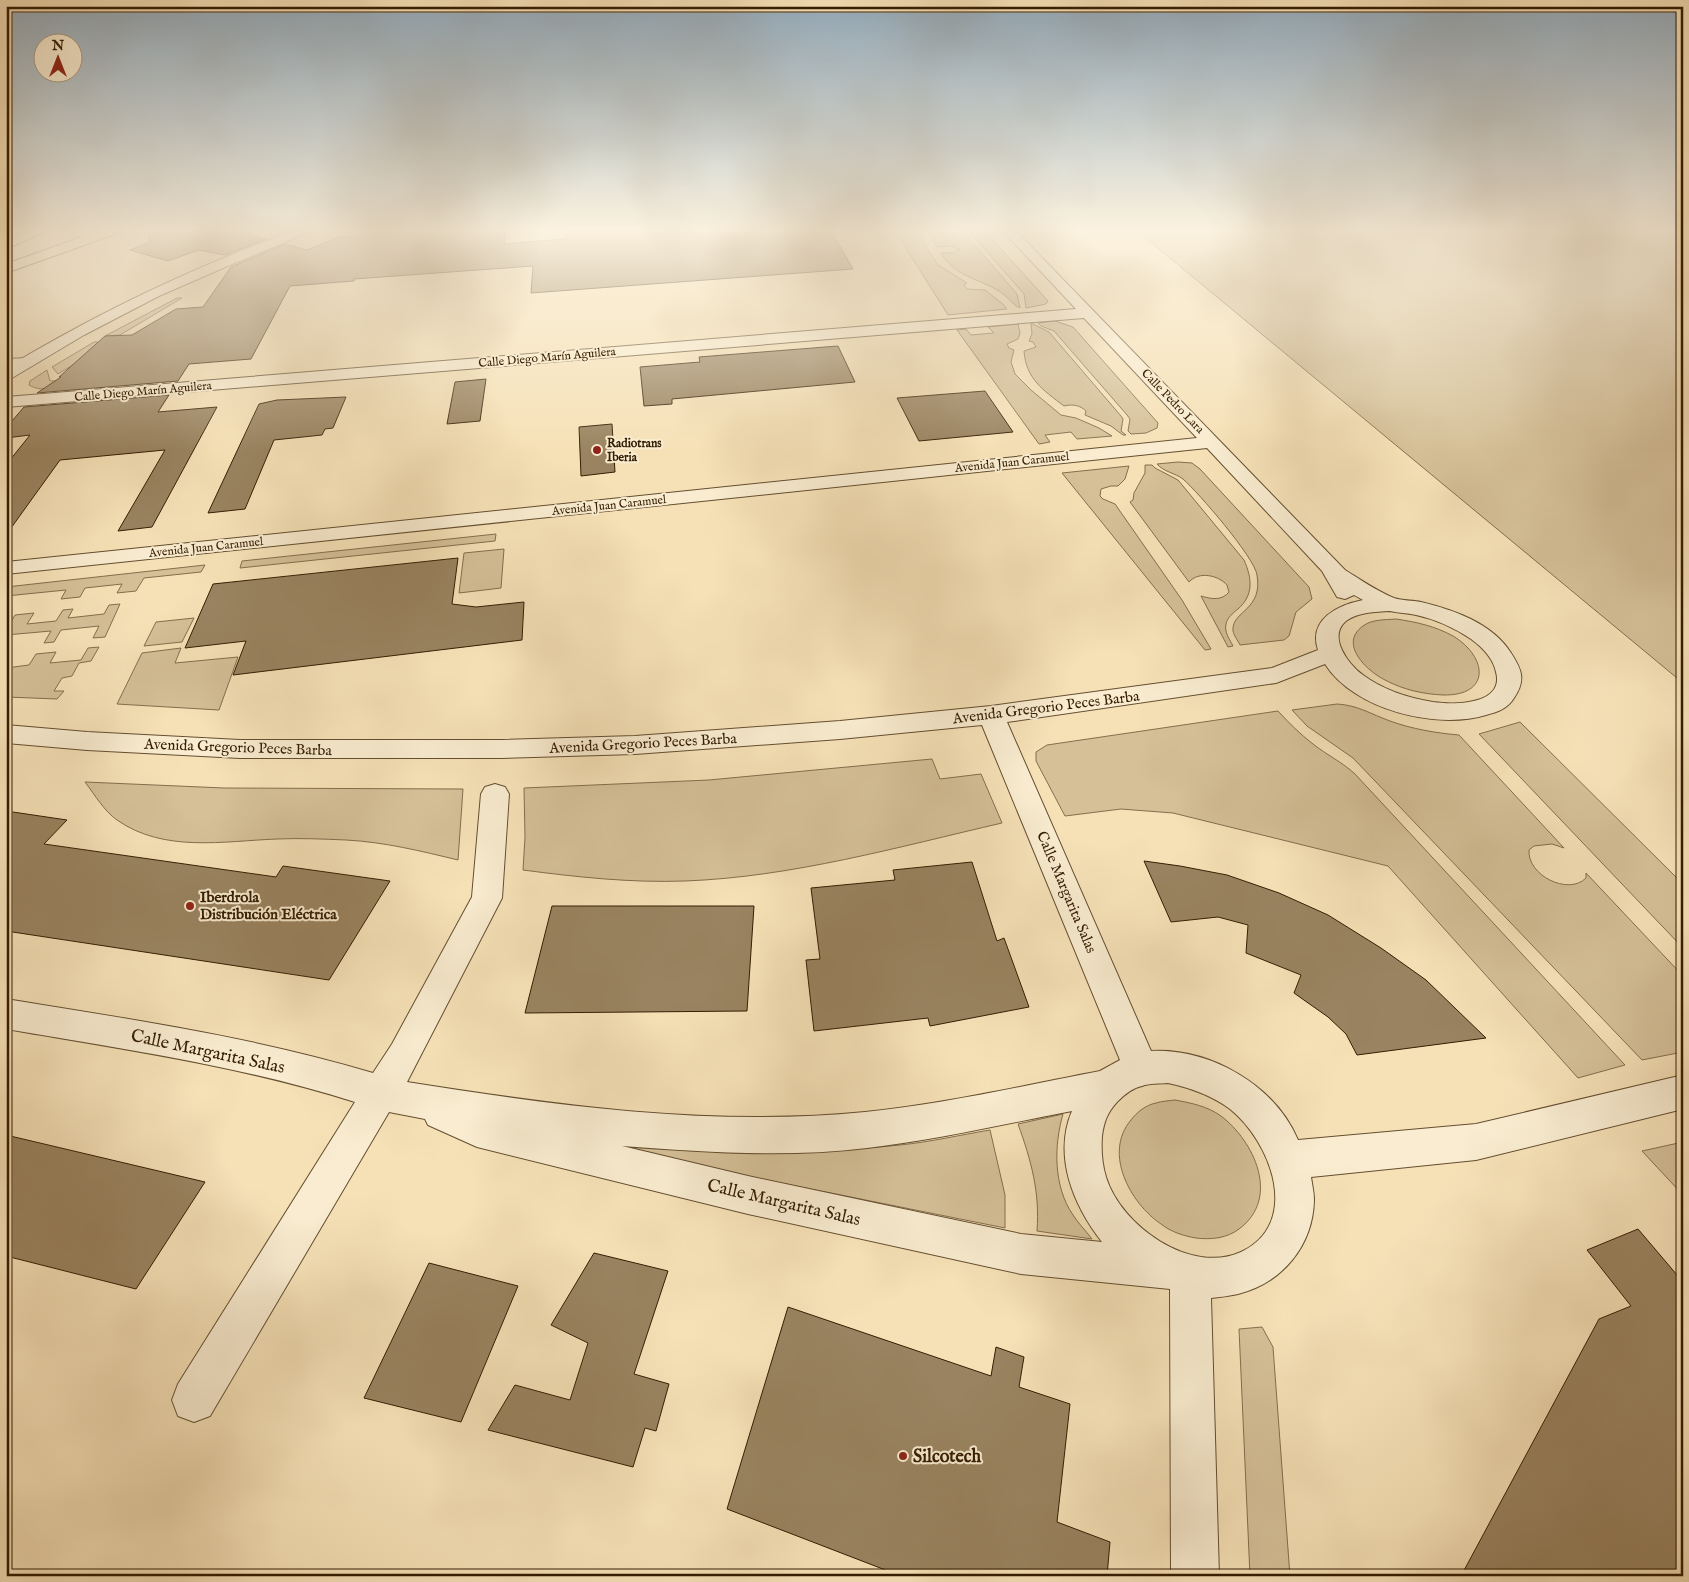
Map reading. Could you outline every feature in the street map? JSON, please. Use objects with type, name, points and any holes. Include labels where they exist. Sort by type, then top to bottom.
[{"type":"street","points":[[6,375],[30,360],[138,303]]},
{"type":"street","name":"Calle Pedro Lara","points":[[1078,303],[1337,575],[1391,604]]},
{"type":"street","name":"Calle Diego Marín Aguilera","points":[[6,402],[1088,313]]},
{"type":"street","name":"Avenida Juan Caramuel","points":[[6,568],[1212,442]]},
{"type":"street","name":"Calle Pedro Lara","points":[[1337,575],[1345,593],[1349,610]]},
{"type":"street","points":[[1391,604],[1443,615],[1467,627],[1488,641],[1502,658],[1510,674],[1508,690],[1497,702],[1478,710],[1452,712],[1421,709],[1389,699],[1354,681],[1338,667],[1329,654],[1327,639],[1329,627],[1337,617],[1349,610],[1391,604]]},
{"type":"street","name":"Avenida Gregorio Peces Barba","points":[[1276,675],[1329,654]]},
{"type":"street","name":"Avenida Gregorio Peces Barba","points":[[6,734],[87,741],[240,749],[502,749],[635,745],[739,738],[991,715],[1276,675],[1354,681]]},
{"type":"street","name":"Calle Margarita Salas","points":[[6,1014],[177,1042],[326,1076],[394,1096],[477,1129],[748,1195],[1022,1254],[1224,1278],[1254,1269],[1274,1255],[1288,1234],[1295,1211],[1295,1186],[1289,1160],[1274,1131],[1252,1106],[1226,1086],[1197,1073],[1168,1067],[1140,1069],[1103,976],[991,715]]},
{"type":"street","points":[[194,1400],[394,1096],[404,1055],[487,898],[492,870],[491,844],[495,794]]},
{"type":"street","points":[[1140,1069],[1122,1076],[1106,1087],[1090,1108],[1082,1134],[1082,1164],[1092,1195],[1110,1225],[1136,1250],[1179,1272],[1194,1576]]},
{"type":"street","name":"Calle Margarita Salas","points":[[394,1096],[566,1123],[714,1135],[791,1135],[866,1130],[934,1120],[1106,1087]]},
{"type":"street","points":[[1289,1160],[1476,1142],[1683,1092]]},
{"type":"lane","points":[[6,362],[30,360]]},
{"type":"shaded area","points":[[168,303],[174,303],[120,335],[105,336]]},
{"type":"shaded area","points":[[940,303],[1001,303],[1007,309],[948,315]]},
{"type":"shaded area","points":[[1013,303],[1019,303],[1020,308]]},
{"type":"shaded area","points":[[1025,303],[1047,303],[1046,304],[1026,308]]},
{"type":"shaded area","points":[[1224,303],[1683,303],[1683,683]]},
{"type":"shaded area","points":[[1055,321],[1073,327],[1158,423],[1157,428],[1146,433],[1131,434],[1128,431],[1130,419],[1127,415],[1054,331],[1038,323]]},
{"type":"shaded area","points":[[1031,323],[1049,332],[1121,416],[1123,419],[1121,431],[1126,435],[1123,435],[1111,426],[1085,415],[1086,411],[1079,406],[1064,406],[1037,383],[1028,369],[1024,351],[1036,347],[1033,342],[1029,341],[1032,334]]},
{"type":"shaded area","points":[[1018,324],[1020,333],[1018,339],[1007,344],[1009,348],[1014,350],[1011,362],[1015,374],[1061,415],[1076,418],[1112,436],[1077,439],[1071,432],[1045,435],[1050,442],[1039,444],[957,330],[966,329],[971,335],[994,333],[988,327]]},
{"type":"shaded area","points":[[94,342],[104,342],[92,353],[58,374],[52,367]]},
{"type":"shaded area","points":[[47,370],[50,381],[74,380],[46,389],[34,388],[29,385],[30,381]]},
{"type":"shaded area","points":[[1192,463],[1200,469],[1309,587],[1312,599],[1296,612],[1289,636],[1284,640],[1240,645],[1234,635],[1233,628],[1235,622],[1248,608],[1256,595],[1258,586],[1257,575],[1247,555],[1237,541],[1201,497],[1183,479],[1157,464]]},
{"type":"shaded area","points":[[1145,465],[1152,465],[1178,480],[1244,560],[1249,573],[1249,592],[1243,604],[1229,618],[1226,627],[1233,646],[1228,647],[1201,596],[1223,597],[1229,592],[1227,585],[1219,579],[1203,575],[1189,582],[1130,502],[1133,500],[1134,493],[1145,473]]},
{"type":"shaded area","points":[[1129,466],[1125,479],[1118,486],[1101,489],[1100,496],[1115,504],[1182,600],[1211,649],[1205,650],[1062,473]]},
{"type":"shaded area","points":[[496,534],[495,541],[240,568],[242,561]]},
{"type":"shaded area","points":[[504,549],[501,588],[459,593],[464,553]]},
{"type":"shaded area","points":[[205,565],[201,572],[144,578],[136,591],[117,593],[122,584],[85,588],[80,597],[61,599],[66,590],[6,596],[6,587]]},
{"type":"shaded area","points":[[120,604],[105,637],[93,638],[99,626],[61,630],[54,642],[44,643],[51,631],[6,635],[6,626],[9,625],[15,615],[34,613],[27,624],[56,621],[63,610],[73,609],[68,618],[104,614],[109,605]]},
{"type":"shaded area","points":[[194,618],[182,642],[144,646],[156,622]]},
{"type":"shaded area","points":[[1396,619],[1432,627],[1453,636],[1465,645],[1473,654],[1478,664],[1479,674],[1476,682],[1470,689],[1459,694],[1443,695],[1414,691],[1385,680],[1370,670],[1354,649],[1353,641],[1356,633],[1370,622]]},
{"type":"shaded area","points":[[99,647],[91,661],[79,663],[72,676],[62,678],[54,691],[64,691],[57,699],[6,697],[6,668],[29,665],[36,654],[56,652],[50,663],[81,660],[88,648]]},
{"type":"shaded area","points":[[181,648],[175,663],[238,657],[219,710],[117,704],[142,653]]},
{"type":"shaded area","points":[[1337,704],[1358,708],[1407,726],[1459,735],[1564,848],[1552,844],[1534,846],[1529,850],[1530,859],[1541,875],[1560,884],[1569,885],[1578,883],[1586,878],[1586,873],[1683,976],[1683,1052],[1642,1060],[1353,758],[1307,726],[1292,710]]},
{"type":"shaded area","points":[[1278,711],[1308,740],[1355,774],[1625,1065],[1578,1078],[1388,866],[1173,813],[1121,809],[1065,816],[1036,761],[1036,752],[1047,745]]},
{"type":"shaded area","points":[[1520,722],[1683,884],[1683,948],[1479,734]]},
{"type":"shaded area","points":[[932,759],[940,779],[981,774],[1002,823],[845,860],[765,874],[725,878],[685,881],[644,881],[583,877],[523,870],[525,837],[524,788],[709,780]]},
{"type":"shaded area","points":[[85,782],[224,788],[463,789],[458,860],[402,847],[360,841],[277,839],[195,843],[154,837],[135,830],[117,820],[104,807]]},
{"type":"shaded area","points":[[1175,1100],[1205,1107],[1221,1116],[1244,1140],[1258,1170],[1259,1202],[1252,1216],[1239,1229],[1219,1238],[1202,1239],[1187,1236],[1161,1224],[1139,1204],[1124,1176],[1120,1162],[1120,1147],[1123,1133],[1131,1120],[1149,1105]]},
{"type":"shaded area","points":[[1063,1114],[1057,1152],[1057,1165],[1062,1191],[1066,1204],[1092,1239],[1037,1231],[1038,1217],[1034,1176],[1018,1124]]},
{"type":"shaded area","points":[[990,1130],[1005,1195],[1005,1228],[736,1174],[649,1155],[627,1146],[730,1152],[832,1150],[911,1144]]},
{"type":"shaded area","points":[[1683,1142],[1683,1195],[1642,1151]]},
{"type":"shaded area","points":[[1262,1327],[1273,1347],[1290,1576],[1250,1576],[1239,1329]]},
{"type":"building","points":[[206,303],[281,303],[251,359],[189,364],[178,381],[37,393],[61,377],[59,377],[105,336],[132,335],[176,309],[203,307]]},
{"type":"building","points":[[838,346],[855,382],[672,399],[672,404],[644,406],[640,367],[700,362],[699,357]]},
{"type":"building","points":[[486,379],[480,421],[447,424],[455,382]]},
{"type":"building","points":[[985,391],[1013,432],[919,441],[897,398]]},
{"type":"building","points":[[169,395],[158,412],[217,407],[152,527],[118,531],[165,450],[60,460],[6,535],[6,465],[30,435],[6,438],[6,428],[24,407]]},
{"type":"building","points":[[346,397],[333,428],[325,429],[322,435],[274,440],[245,509],[208,513],[259,404],[277,400]]},
{"type":"building","name":"Radiotrans Iberia","points":[[612,424],[615,472],[581,476],[579,427]]},
{"type":"building","points":[[458,558],[452,604],[476,607],[524,602],[522,640],[233,675],[246,641],[185,648],[213,584]]},
{"type":"building","name":"Iberdrola Distribución Eléctrica","points":[[6,811],[67,820],[44,844],[276,877],[283,866],[390,881],[329,980],[6,931]]},
{"type":"building","points":[[1144,861],[1227,875],[1279,893],[1328,915],[1381,948],[1426,980],[1486,1038],[1357,1055],[1346,1034],[1328,1017],[1294,993],[1301,975],[1246,953],[1248,925],[1218,917],[1171,922]]},
{"type":"building","points":[[972,862],[997,941],[1004,938],[1029,1007],[930,1026],[928,1018],[814,1031],[806,960],[820,959],[811,888],[895,880],[893,870]]},
{"type":"building","points":[[552,906],[754,906],[747,1011],[525,1013]]},
{"type":"building","points":[[6,1135],[205,1182],[136,1289],[6,1256]]},
{"type":"building","points":[[1638,1229],[1683,1282],[1683,1576],[1461,1576],[1599,1319],[1631,1306],[1587,1250]]},
{"type":"building","points":[[594,1253],[668,1271],[634,1374],[669,1384],[656,1431],[645,1428],[633,1467],[488,1430],[515,1385],[570,1400],[588,1343],[551,1325]]},
{"type":"building","points":[[429,1263],[518,1286],[461,1422],[364,1398]]},
{"type":"building","name":"Silcotech","points":[[788,1307],[991,1376],[996,1347],[1024,1357],[1019,1387],[1070,1404],[1057,1522],[1110,1542],[1107,1576],[901,1576],[727,1509]]},
{"type":"place","name":"Radiotrans Iberia","points":[[597,450]]},
{"type":"place","name":"Iberdrola Distribución Eléctrica","points":[[190,906]]},
{"type":"place","name":"Silcotech","points":[[903,1456]]}]
